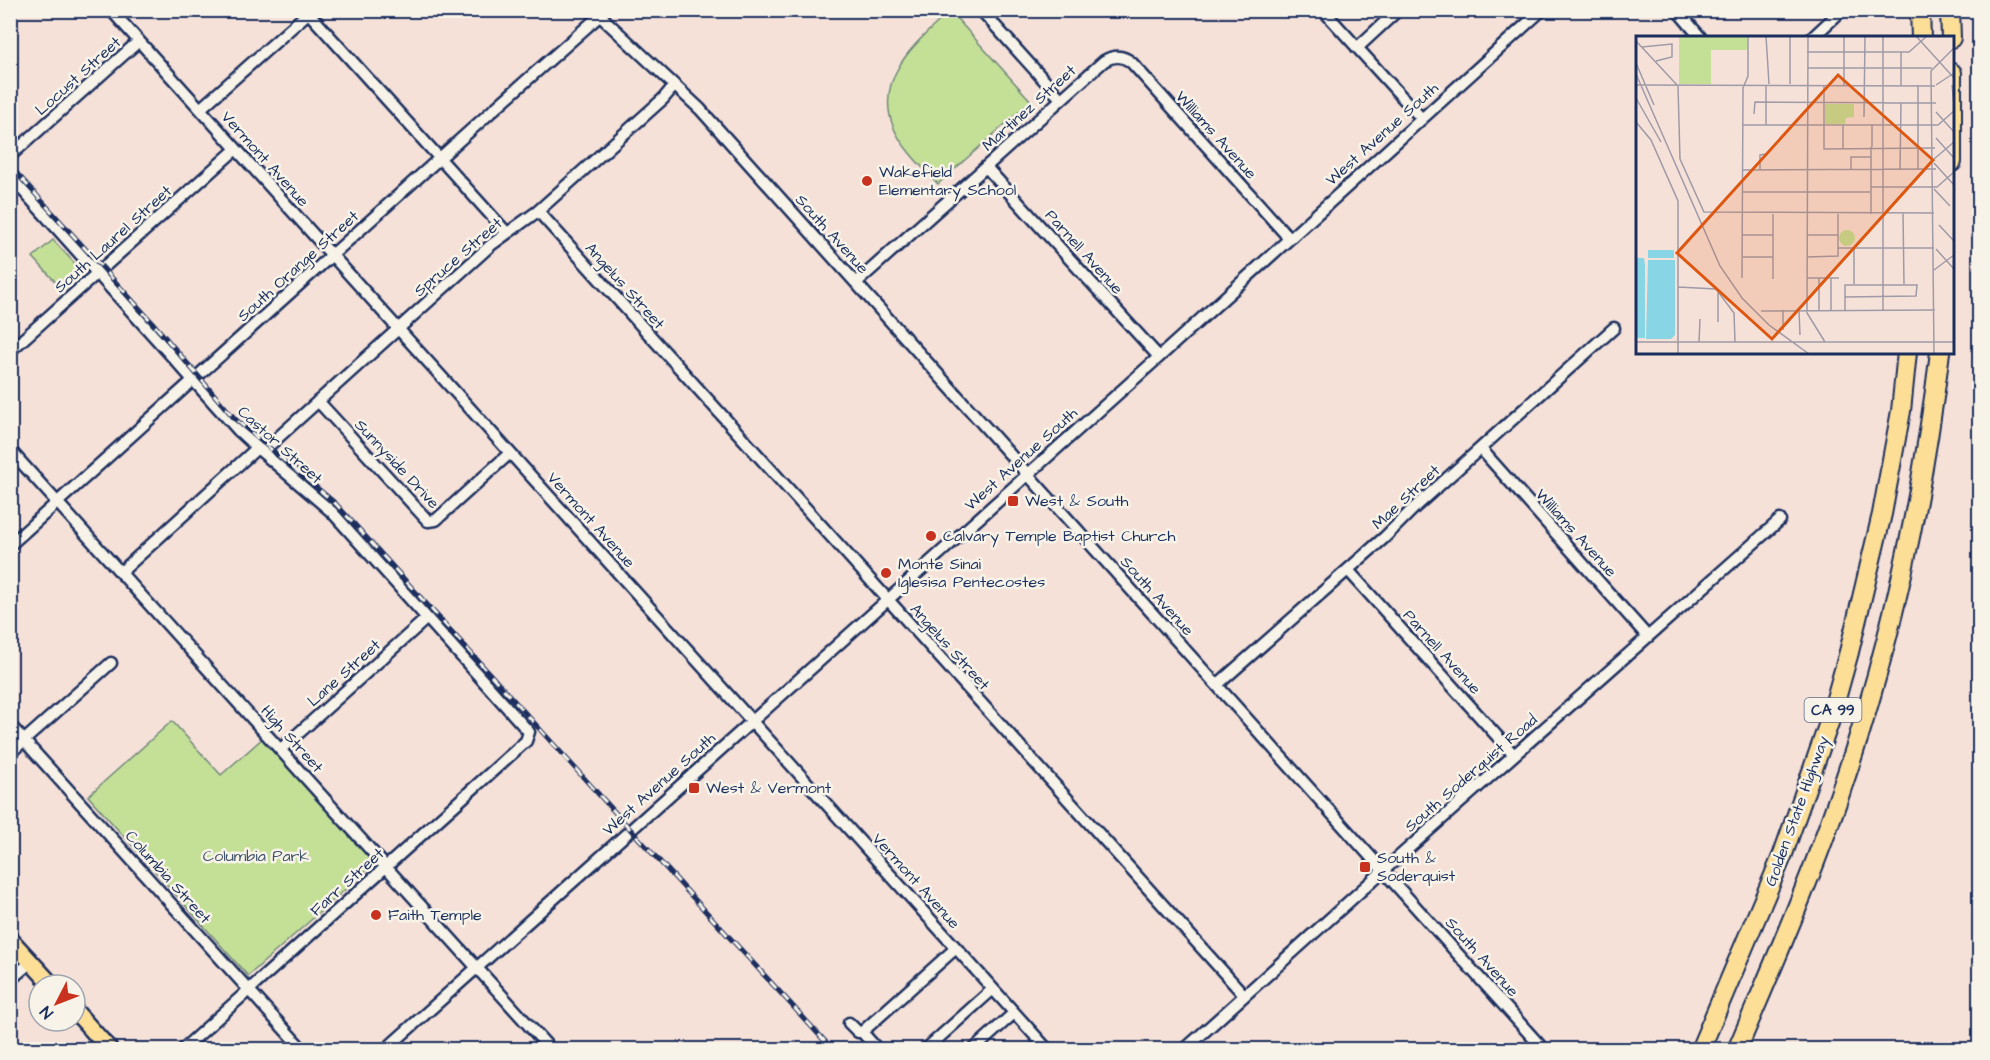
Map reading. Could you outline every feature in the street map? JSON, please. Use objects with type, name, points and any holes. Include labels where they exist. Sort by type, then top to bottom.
[{"type":"highway","points":[[1920,10],[1921,36]]},
{"type":"highway","points":[[1950,10],[1951,36]]},
{"type":"highway","name":"Golden State Highway","points":[[1700,1050],[1783,854],[1830,720],[1850,652],[1882,514],[1901,411],[1907,354]]},
{"type":"highway","name":"Golden State Highway","points":[[1737,1050],[1827,830],[1872,692],[1891,622],[1915,516],[1940,354]]},
{"type":"main road","points":[[10,939],[41,973]]},
{"type":"main road","points":[[87,1024],[110,1050]]},
{"type":"street","name":"Vermont Avenue","points":[[111,10],[1048,1050]]},
{"type":"street","points":[[981,10],[1061,99]]},
{"type":"street","points":[[1323,10],[1422,119]]},
{"type":"street","points":[[1357,48],[1398,10]]},
{"type":"street","name":"West Avenue South","points":[[385,1050],[1159,357],[1542,10]]},
{"type":"street","points":[[1677,10],[1699,36]]},
{"type":"street","points":[[1814,36],[1842,10]]},
{"type":"street","points":[[200,109],[307,12],[507,233]]},
{"type":"street","name":"South Orange Street","points":[[10,544],[600,12]]},
{"type":"street","name":"South Avenue","points":[[600,12],[700,109],[1544,1050]]},
{"type":"street","name":"Locust Street","points":[[10,156],[139,41]]},
{"type":"street","name":"Martinez Street","points":[[856,284],[1104,61],[1118,56]]},
{"type":"street","name":"Williams Avenue","points":[[1118,56],[1132,63],[1289,238]]},
{"type":"street","name":"Spruce Street","points":[[121,572],[318,401],[476,258],[538,212],[663,99],[674,86]]},
{"type":"street","name":"South Laurel Street","points":[[10,351],[236,149]]},
{"type":"street","name":"Parnell Avenue","points":[[986,167],[1159,357]]},
{"type":"street","name":"Castor Street","points":[[10,176],[259,450],[332,512],[527,729],[529,735]]},
{"type":"street","name":"Angelus Street","points":[[538,212],[1244,995]]},
{"type":"street","name":"Mae Street","points":[[1217,686],[1385,537],[1403,518],[1614,328]]},
{"type":"street","name":"Sunnyside Drive","points":[[318,401],[428,521],[436,519],[510,453]]},
{"type":"street","name":"Williams Avenue","points":[[1481,449],[1648,637]]},
{"type":"street","name":"High Street","points":[[10,450],[551,1050]]},
{"type":"street","name":"South Soderquist Road","points":[[1184,1050],[1779,520]]},
{"type":"street","name":"Parnell Avenue","points":[[1348,570],[1514,755]]},
{"type":"street","name":"Lane Street","points":[[281,750],[427,618]]},
{"type":"street","points":[[10,753],[111,663]]},
{"type":"street","name":"Columbia Street","points":[[10,725],[303,1050]]},
{"type":"street","name":"Farr Street","points":[[182,1050],[526,741],[529,735]]},
{"type":"street","points":[[862,1032],[956,948]]},
{"type":"street","points":[[10,980],[31,962]]},
{"type":"street","points":[[925,1050],[993,988]]},
{"type":"street","points":[[972,1050],[1014,1013]]},
{"type":"street","points":[[849,1023],[858,1032],[862,1032],[878,1050]]},
{"type":"green space","points":[[950,11],[1031,101],[938,184],[901,142],[893,126],[889,108],[889,91],[902,61]]},
{"type":"green space","points":[[53,240],[80,269],[60,287],[33,257]]},
{"type":"green space","name":"Columbia Park","points":[[172,721],[221,775],[264,737],[375,863],[248,976],[88,796]]},
{"type":"railway","points":[[10,166],[151,321],[235,419],[336,504],[833,1050]]},
{"type":"place","name":"Wakefield Elementary School","points":[[867,181]]},
{"type":"place","name":"West & South","points":[[1013,501]]},
{"type":"place","name":"Calvary Temple Baptist Church","points":[[931,536]]},
{"type":"place","name":"Monte Sinai Iglesisa Pentecostes","points":[[886,573]]},
{"type":"place","name":"West & Vermont","points":[[694,788]]},
{"type":"place","name":"South & Soderquist","points":[[1365,867]]},
{"type":"place","name":"Faith Temple","points":[[376,915]]}]
